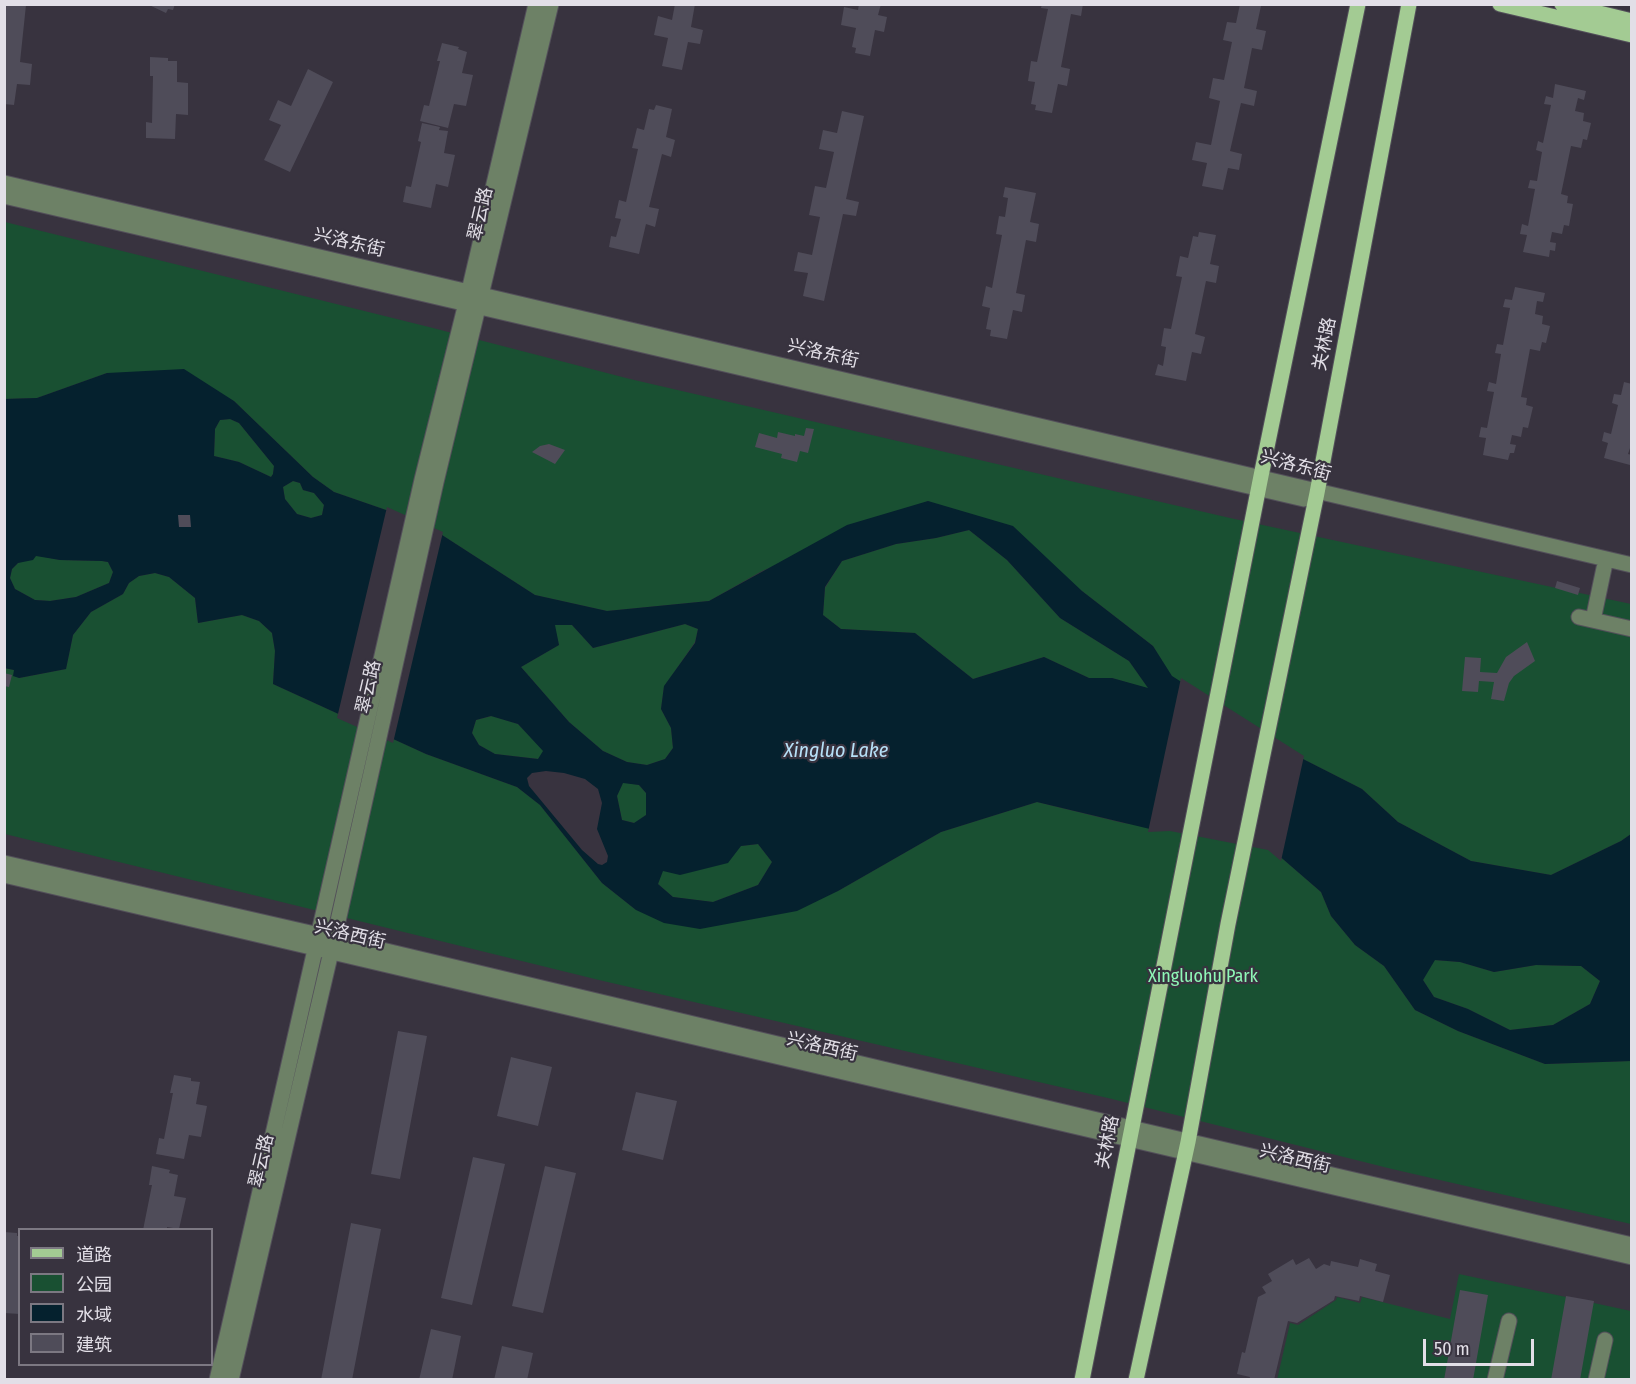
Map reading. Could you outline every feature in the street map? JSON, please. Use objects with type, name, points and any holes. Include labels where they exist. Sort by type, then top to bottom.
[{"type":"main road","name":"关林路","points":[[1082,1380],[1220,678],[1358,4]]},
{"type":"main road","name":"关林路","points":[[1186,1148],[1228,924],[1316,497],[1409,4]]},
{"type":"main road","points":[[1500,4],[1630,22]]},
{"type":"main road","points":[[1562,4],[1630,22]]},
{"type":"main road","points":[[1136,1380],[1186,1148]]},
{"type":"street","name":"翠云路","points":[[474,299],[536,4]]},
{"type":"street","name":"翠云路","points":[[217,1380],[317,941],[368,750],[429,481],[474,299],[551,4]]},
{"type":"street","name":"兴洛东街","points":[[4,183],[474,299]]},
{"type":"street","name":"兴洛东街","points":[[4,196],[474,299],[1260,482],[1632,574]]},
{"type":"street","name":"兴洛东街","points":[[1316,497],[1632,565]]},
{"type":"street","points":[[1604,568],[1586,618],[1632,629]]},
{"type":"street","name":"翠云路","points":[[231,1380],[333,944],[368,750]]},
{"type":"street","name":"兴洛西街","points":[[4,863],[317,941]]},
{"type":"street","name":"兴洛西街","points":[[4,875],[333,944],[1632,1257]]},
{"type":"street","name":"兴洛西街","points":[[1186,1148],[1632,1245]]},
{"type":"street","points":[[1495,1380],[1509,1321]]},
{"type":"street","points":[[1596,1380],[1605,1340]]},
{"type":"green space","points":[[5,222],[630,379],[1230,518],[1631,604],[1631,834],[1551,875],[1471,861],[1398,822],[1362,789],[1303,759],[1171,676],[1153,646],[1082,591],[928,501],[762,571],[709,601],[607,611],[535,595],[442,535],[386,510],[334,492],[313,477],[234,401],[107,373],[37,398],[5,399]]},
{"type":"green space","points":[[230,419],[239,423],[274,466],[271,477],[239,462],[214,456],[215,429],[220,420]]},
{"type":"green space","points":[[293,481],[300,483],[303,490],[314,493],[324,505],[322,515],[311,518],[297,514],[285,499],[283,487]]},
{"type":"green space","points":[[969,530],[1007,560],[1060,618],[1129,661],[1149,689],[1112,678],[1089,678],[1044,657],[973,679],[915,633],[841,629],[823,615],[825,588],[842,561],[896,544]]},
{"type":"green space","points":[[36,555],[60,560],[108,562],[113,572],[109,583],[76,597],[50,601],[35,600],[15,589],[10,578],[12,569],[18,563]]},
{"type":"green space","name":"Xingluohu Park","points":[[155,573],[169,577],[195,598],[198,623],[242,615],[259,621],[272,633],[275,651],[273,684],[426,754],[517,787],[540,805],[602,883],[636,910],[838,891],[941,832],[1037,802],[1123,823],[1170,828],[1269,847],[1321,892],[1331,916],[1355,945],[1384,966],[1415,1010],[1458,1031],[1545,1064],[1631,1061],[1631,1224],[1392,1169],[1112,1099],[599,980],[5,834],[5,668],[14,670],[19,678],[66,669],[73,635],[91,612],[123,594],[129,583],[139,576]]},
{"type":"green space","points":[[685,624],[698,629],[695,642],[664,687],[661,709],[671,728],[673,748],[665,759],[647,765],[627,762],[603,751],[569,722],[521,667],[559,645],[554,625],[572,625],[593,648]]},
{"type":"green space","points":[[492,716],[518,724],[544,751],[539,759],[495,754],[479,745],[472,733],[476,720]]},
{"type":"green space","points":[[623,782],[639,785],[646,793],[646,815],[635,823],[622,820],[617,796]]},
{"type":"green space","points":[[758,844],[772,862],[758,885],[713,902],[673,897],[658,884],[662,871],[741,846]]},
{"type":"green space","points":[[1434,960],[1460,962],[1494,972],[1536,965],[1581,966],[1600,981],[1590,1004],[1553,1025],[1510,1030],[1468,1009],[1434,997],[1423,980]]},
{"type":"green space","points":[[1459,1274],[1631,1311],[1631,1379],[1277,1380],[1290,1323],[1298,1325],[1336,1300],[1337,1297],[1360,1303],[1362,1297],[1450,1319]]},
{"type":"water","name":"Xingluo Lake","points":[[184,369],[234,401],[313,477],[334,492],[386,510],[442,535],[535,595],[607,611],[709,601],[847,525],[928,501],[1013,526],[1082,591],[1153,646],[1172,676],[1303,759],[1362,789],[1398,822],[1471,861],[1551,875],[1631,834],[1631,1061],[1545,1064],[1458,1031],[1415,1010],[1384,966],[1355,945],[1331,916],[1321,892],[1269,847],[1186,831],[1150,829],[1037,802],[941,832],[838,891],[797,911],[700,929],[664,923],[636,910],[602,883],[540,805],[517,787],[426,754],[273,684],[275,651],[272,633],[259,621],[242,615],[198,623],[195,598],[169,577],[155,573],[139,576],[129,583],[123,594],[91,612],[73,635],[66,669],[19,678],[13,676],[14,670],[4,668],[4,399],[37,398],[107,373]],"holes":[[[230,419],[239,423],[274,466],[271,477],[239,462],[214,456],[215,429],[220,420]],[[293,481],[300,483],[303,490],[314,493],[324,505],[322,515],[311,518],[297,514],[285,499],[283,487]],[[969,530],[1007,560],[1060,618],[1129,661],[1148,688],[1112,678],[1089,678],[1044,657],[973,679],[915,633],[841,629],[823,615],[825,587],[842,561],[896,544]],[[36,556],[60,560],[102,561],[108,562],[113,572],[109,583],[76,597],[50,601],[35,600],[15,589],[10,578],[12,569],[18,563],[33,560]],[[685,624],[698,629],[695,643],[664,686],[661,709],[671,728],[673,748],[665,759],[647,765],[627,762],[603,751],[569,722],[521,667],[559,645],[555,625],[572,625],[593,648]],[[491,716],[518,724],[543,751],[538,759],[495,754],[479,745],[472,733],[476,720]],[[546,771],[564,773],[585,779],[598,789],[602,803],[597,829],[608,856],[607,862],[602,865],[598,864],[582,850],[529,786],[527,778],[532,773]],[[623,783],[639,785],[646,793],[646,815],[634,823],[622,820],[617,796]],[[758,844],[772,862],[758,885],[713,902],[673,897],[658,884],[663,871],[680,875],[728,863],[741,846]],[[1435,960],[1460,962],[1494,972],[1536,965],[1581,966],[1600,981],[1590,1004],[1553,1025],[1510,1030],[1468,1009],[1434,997],[1423,980]]]},
{"type":"pier","points":[[387,507],[443,532],[393,743],[337,718]]},
{"type":"pier","points":[[1181,678],[1304,756],[1281,861],[1268,850],[1170,831],[1148,832]]},
{"type":"building","points":[[147,4],[175,4],[173,10],[168,9],[166,13]]},
{"type":"building","points":[[675,4],[695,4],[691,27],[703,30],[700,44],[688,42],[682,70],[662,66],[668,38],[654,35],[658,16],[672,20]]},
{"type":"building","points":[[859,4],[881,4],[878,15],[887,17],[884,32],[875,30],[870,56],[855,53],[856,48],[852,47],[856,28],[841,25],[844,7],[858,10]]},
{"type":"building","points":[[1042,4],[1083,4],[1081,16],[1071,14],[1061,67],[1070,69],[1067,86],[1058,84],[1052,113],[1035,110],[1036,105],[1031,104],[1035,82],[1028,81],[1031,61],[1037,62],[1048,9],[1041,8]]},
{"type":"building","points":[[1240,4],[1261,6],[1256,29],[1266,31],[1262,50],[1252,48],[1244,88],[1257,91],[1254,106],[1241,103],[1230,151],[1242,154],[1239,170],[1228,168],[1223,190],[1202,186],[1207,163],[1192,160],[1196,142],[1211,145],[1220,101],[1209,98],[1213,78],[1224,80],[1232,42],[1223,40],[1227,22],[1236,23]]},
{"type":"building","points":[[4,5],[26,5],[20,62],[32,64],[30,85],[17,84],[14,105],[4,104]]},
{"type":"building","points":[[442,43],[459,47],[458,49],[467,52],[462,73],[473,75],[466,106],[454,104],[448,128],[420,121],[424,105],[429,106]]},
{"type":"building","points":[[150,57],[177,61],[177,82],[188,83],[188,115],[176,114],[175,139],[146,138],[146,122],[152,123],[153,76],[150,76]]},
{"type":"building","points":[[308,69],[333,82],[290,172],[264,160],[281,125],[269,120],[278,100],[291,106]]},
{"type":"building","points":[[1555,84],[1586,91],[1584,100],[1578,98],[1575,111],[1584,113],[1583,121],[1591,123],[1587,140],[1583,139],[1581,148],[1571,146],[1561,194],[1568,196],[1567,203],[1573,204],[1569,226],[1564,225],[1562,234],[1552,232],[1550,242],[1556,243],[1555,251],[1550,250],[1549,257],[1523,252],[1527,235],[1520,234],[1522,224],[1528,226],[1535,189],[1528,188],[1530,180],[1537,181],[1542,152],[1536,150],[1538,141],[1543,143],[1551,105],[1544,104],[1546,96],[1553,98]]},
{"type":"building","points":[[656,105],[672,109],[666,137],[675,140],[671,157],[662,154],[649,207],[659,209],[655,227],[646,224],[639,254],[609,247],[611,236],[616,237],[621,219],[615,218],[619,200],[626,202],[638,149],[632,148],[637,128],[644,130],[649,109],[654,110]]},
{"type":"building","points":[[842,111],[864,116],[846,199],[859,202],[856,216],[843,214],[824,301],[803,296],[808,273],[794,271],[798,252],[812,255],[820,217],[809,215],[815,186],[826,188],[834,152],[819,149],[823,130],[837,133]]},
{"type":"building","points":[[422,123],[448,131],[444,153],[455,155],[448,187],[436,184],[431,208],[403,202],[406,186],[411,187],[421,142],[418,141]]},
{"type":"building","points":[[1005,187],[1036,193],[1030,222],[1039,224],[1036,242],[1026,240],[1016,293],[1025,295],[1022,312],[1013,310],[1007,339],[990,336],[991,330],[986,329],[990,308],[982,306],[986,286],[992,288],[1002,235],[996,234],[999,216],[1005,217],[1008,198],[1003,197]]},
{"type":"building","points":[[1199,232],[1216,235],[1210,264],[1219,266],[1216,283],[1206,281],[1195,334],[1205,337],[1201,354],[1192,352],[1186,381],[1155,375],[1158,364],[1163,366],[1166,347],[1161,346],[1164,328],[1171,329],[1182,277],[1176,276],[1180,256],[1188,258],[1193,236],[1198,237]]},
{"type":"building","points":[[1515,287],[1545,293],[1543,302],[1537,301],[1535,314],[1543,316],[1542,324],[1550,326],[1546,343],[1542,342],[1540,351],[1530,349],[1521,397],[1527,398],[1526,405],[1533,407],[1528,428],[1523,427],[1521,437],[1512,435],[1510,444],[1516,445],[1514,453],[1510,453],[1508,460],[1483,455],[1486,438],[1479,437],[1481,427],[1487,428],[1494,392],[1487,391],[1489,382],[1496,384],[1501,354],[1495,353],[1497,344],[1503,345],[1510,308],[1503,307],[1505,299],[1512,300]]},
{"type":"building","points":[[1624,382],[1632,384],[1632,442],[1628,454],[1632,455],[1630,465],[1604,458],[1608,443],[1602,441],[1604,432],[1611,434],[1618,405],[1612,403],[1614,394],[1621,395]]},
{"type":"building","points":[[806,428],[814,429],[808,453],[800,451],[797,462],[781,458],[782,454],[755,447],[759,433],[777,438],[778,432],[804,436]]},
{"type":"building","points":[[549,444],[565,450],[555,464],[532,452],[540,446]]},
{"type":"building","points":[[178,515],[190,515],[191,527],[179,527]]},
{"type":"building","points":[[1557,581],[1580,588],[1578,595],[1555,588]]},
{"type":"building","points":[[1527,642],[1535,661],[1514,676],[1509,683],[1504,701],[1491,699],[1494,682],[1479,681],[1478,692],[1462,691],[1465,657],[1481,658],[1480,672],[1497,673],[1506,657]]},
{"type":"building","points":[[4,673],[12,675],[9,687],[4,686]]},
{"type":"building","points":[[398,1031],[427,1036],[400,1179],[371,1174]]},
{"type":"building","points":[[511,1057],[552,1067],[538,1126],[497,1116]]},
{"type":"building","points":[[174,1075],[200,1082],[196,1104],[207,1106],[201,1137],[189,1135],[184,1159],[156,1154],[159,1138],[164,1139]]},
{"type":"building","points":[[636,1092],[677,1101],[663,1160],[622,1150]]},
{"type":"building","points":[[473,1157],[505,1164],[472,1305],[441,1298]]},
{"type":"building","points":[[152,1166],[170,1170],[169,1173],[178,1175],[174,1196],[186,1198],[179,1228],[143,1228],[152,1185],[149,1185]]},
{"type":"building","points":[[545,1166],[576,1173],[543,1313],[512,1306]]},
{"type":"building","points":[[351,1223],[381,1229],[352,1380],[321,1380]]},
{"type":"building","points":[[4,1232],[17,1233],[18,1314],[4,1313]]},
{"type":"building","points":[[1309,1258],[1316,1269],[1324,1264],[1330,1266],[1331,1261],[1358,1267],[1360,1259],[1377,1264],[1375,1271],[1390,1275],[1383,1302],[1360,1296],[1359,1301],[1335,1296],[1334,1300],[1297,1323],[1288,1321],[1274,1380],[1249,1380],[1250,1377],[1237,1374],[1242,1352],[1245,1353],[1258,1297],[1266,1293],[1262,1287],[1272,1281],[1268,1274],[1293,1259],[1296,1265]]},
{"type":"building","points":[[1460,1290],[1488,1295],[1473,1380],[1444,1380]]},
{"type":"building","points":[[1566,1296],[1594,1301],[1580,1380],[1551,1380]]},
{"type":"building","points":[[431,1329],[461,1336],[452,1380],[419,1380]]},
{"type":"building","points":[[502,1346],[533,1353],[527,1380],[494,1380]]}]
